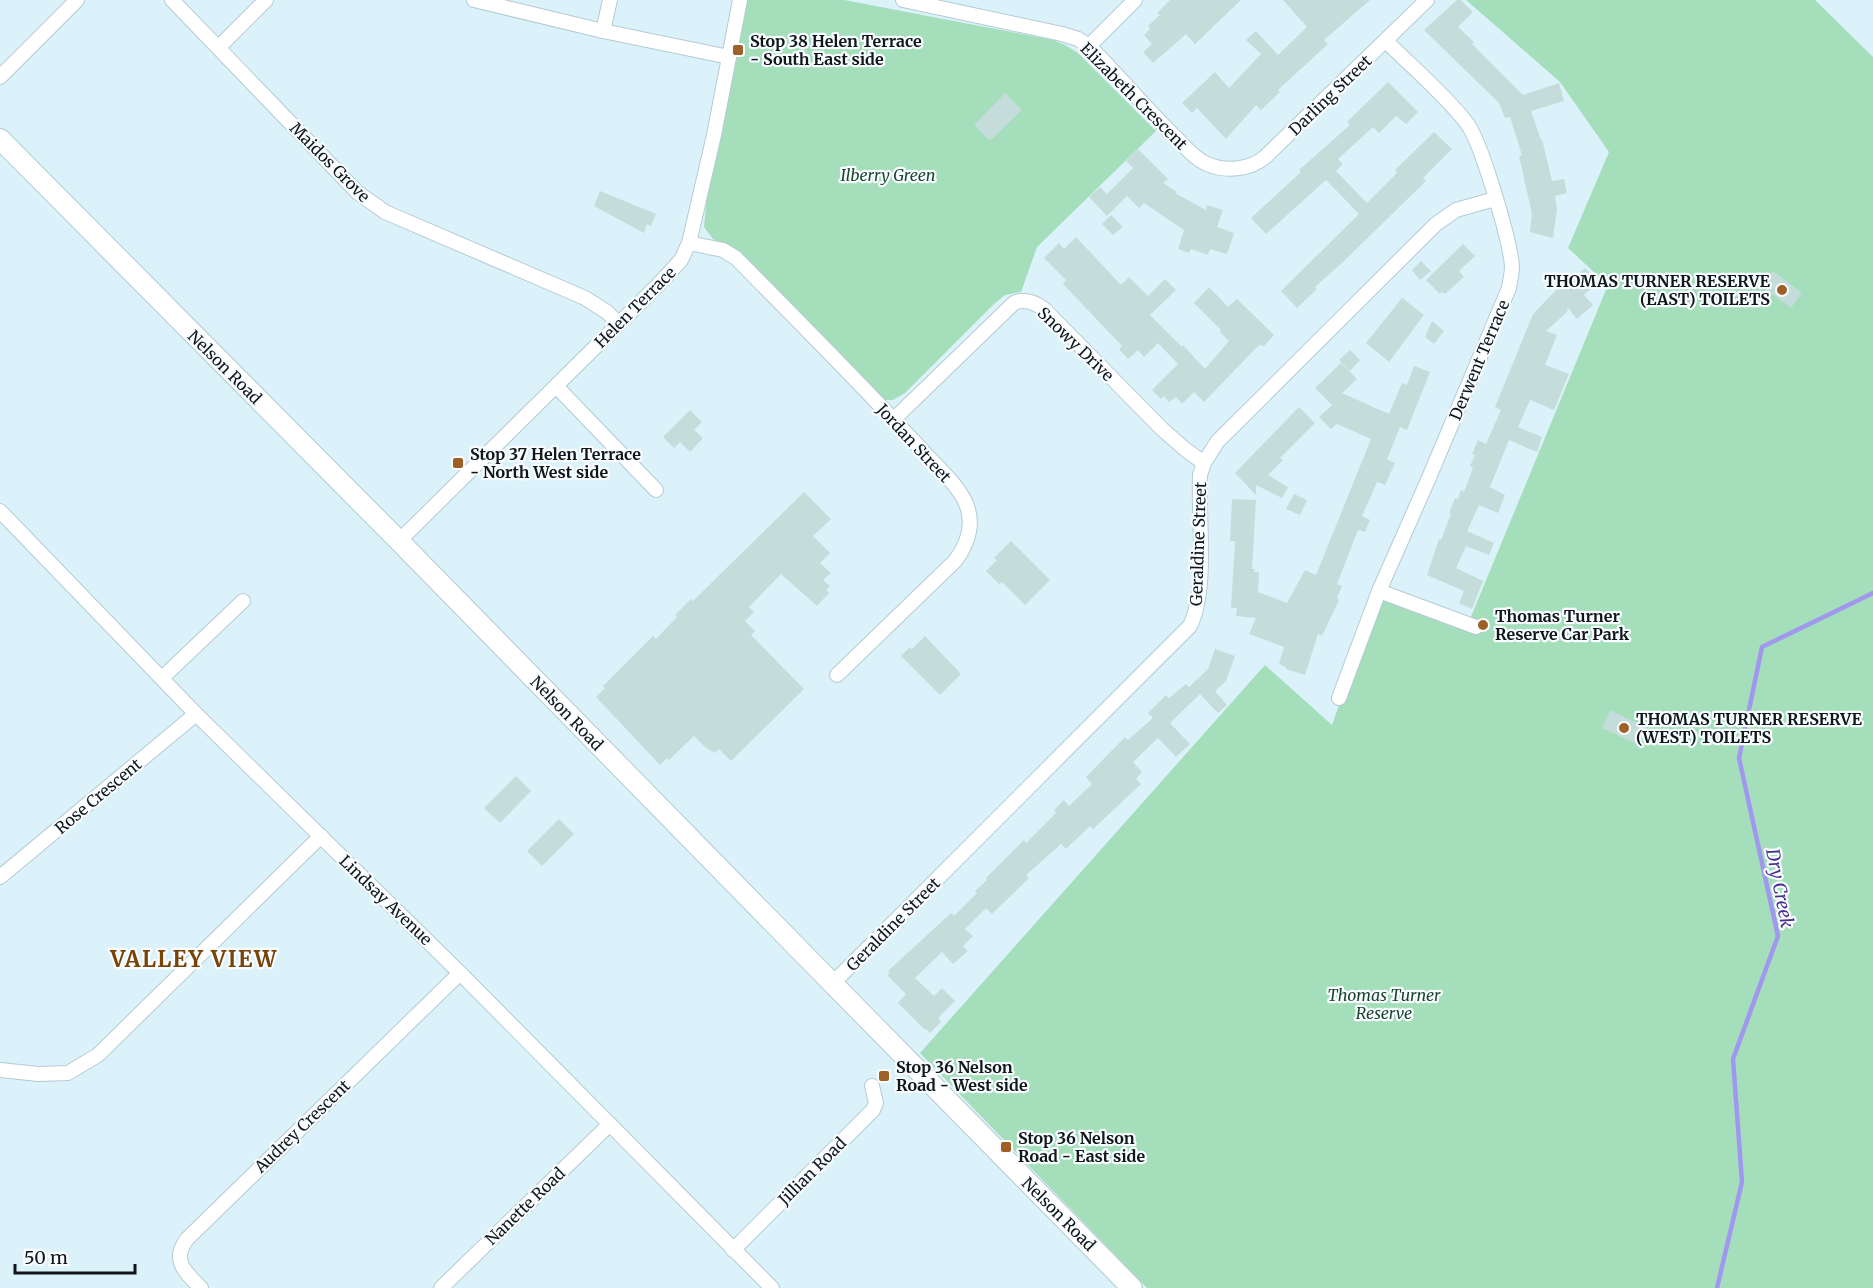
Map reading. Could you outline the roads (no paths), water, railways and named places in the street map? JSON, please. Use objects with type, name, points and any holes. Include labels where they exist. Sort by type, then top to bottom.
[{"type":"main road","name":"Nelson Road","points":[[0,139],[1132,1288]]},
{"type":"street","points":[[0,77],[77,0]]},
{"type":"street","name":"Maidos Grove","points":[[172,0],[370,203],[385,212],[585,298],[618,323]]},
{"type":"street","points":[[219,47],[267,0]]},
{"type":"street","points":[[474,0],[603,31],[729,57]]},
{"type":"street","points":[[603,31],[610,0]]},
{"type":"street","name":"Helen Terrace","points":[[399,542],[676,267],[685,253],[714,135],[740,0]]},
{"type":"street","name":"Elizabeth Crescent","points":[[903,0],[970,7],[1062,34],[1089,46],[1186,148],[1205,163],[1222,168]]},
{"type":"street","points":[[1089,46],[1135,0]]},
{"type":"street","name":"Darling Street","points":[[1222,168],[1249,166],[1259,162],[1427,0]]},
{"type":"street","name":"Derwent Terrace","points":[[1340,698],[1379,591],[1509,288],[1512,275],[1511,262],[1495,199],[1478,142],[1470,127],[1386,40]]},
{"type":"street","name":"Geraldine Street","points":[[833,983],[1190,626],[1198,601],[1200,481],[1204,463],[1224,434],[1436,224],[1456,210],[1495,199]]},
{"type":"street","name":"Jordan Street","points":[[689,243],[723,250],[736,258],[894,419],[962,496],[970,515],[970,529],[964,549],[950,567],[837,675]]},
{"type":"street","name":"Snowy Drive","points":[[894,419],[1008,308],[1018,301],[1026,301],[1045,310],[1162,429],[1204,463]]},
{"type":"street","points":[[556,386],[656,490]]},
{"type":"street","name":"Lindsay Avenue","points":[[0,511],[196,714],[460,973],[772,1288]]},
{"type":"street","points":[[1379,591],[1476,627]]},
{"type":"street","points":[[162,678],[243,602]]},
{"type":"street","name":"Rose Crescent","points":[[0,877],[196,714]]},
{"type":"street","points":[[0,1070],[38,1074],[68,1073],[99,1055],[321,836]]},
{"type":"street","name":"Audrey Crescent","points":[[201,1288],[185,1271],[180,1259],[182,1246],[187,1239],[460,973]]},
{"type":"street","name":"Jillian Road","points":[[733,1250],[873,1110],[876,1103],[872,1086]]},
{"type":"street","name":"Nanette Road","points":[[441,1288],[610,1124]]},
{"type":"waterway","name":"Dry Creek","points":[[1717,1288],[1742,1182],[1733,1059],[1778,936],[1739,758],[1762,647],[1873,593]]},
{"type":"place","name":"Stop 38 Helen Terrace - South East side","points":[[738,50]]},
{"type":"place","name":"THOMAS TURNER RESERVE (EAST) TOILETS","points":[[1782,290]]},
{"type":"place","name":"Stop 37 Helen Terrace - North West side","points":[[458,463]]},
{"type":"place","name":"Thomas Turner Reserve Car Park","points":[[1483,625]]},
{"type":"place","name":"THOMAS TURNER RESERVE (WEST) TOILETS","points":[[1624,728]]},
{"type":"place","name":"Stop 36 Nelson Road - West side","points":[[884,1076]]},
{"type":"place","name":"Stop 36 Nelson Road - East side","points":[[1006,1147]]},
{"type":"district","name":"VALLEY VIEW","points":[[194,959]]},
{"type":"park label","name":"Ilberry Green","points":[[888,175]]},
{"type":"park label","name":"Thomas Turner Reserve","points":[[1384,1004]]}]
